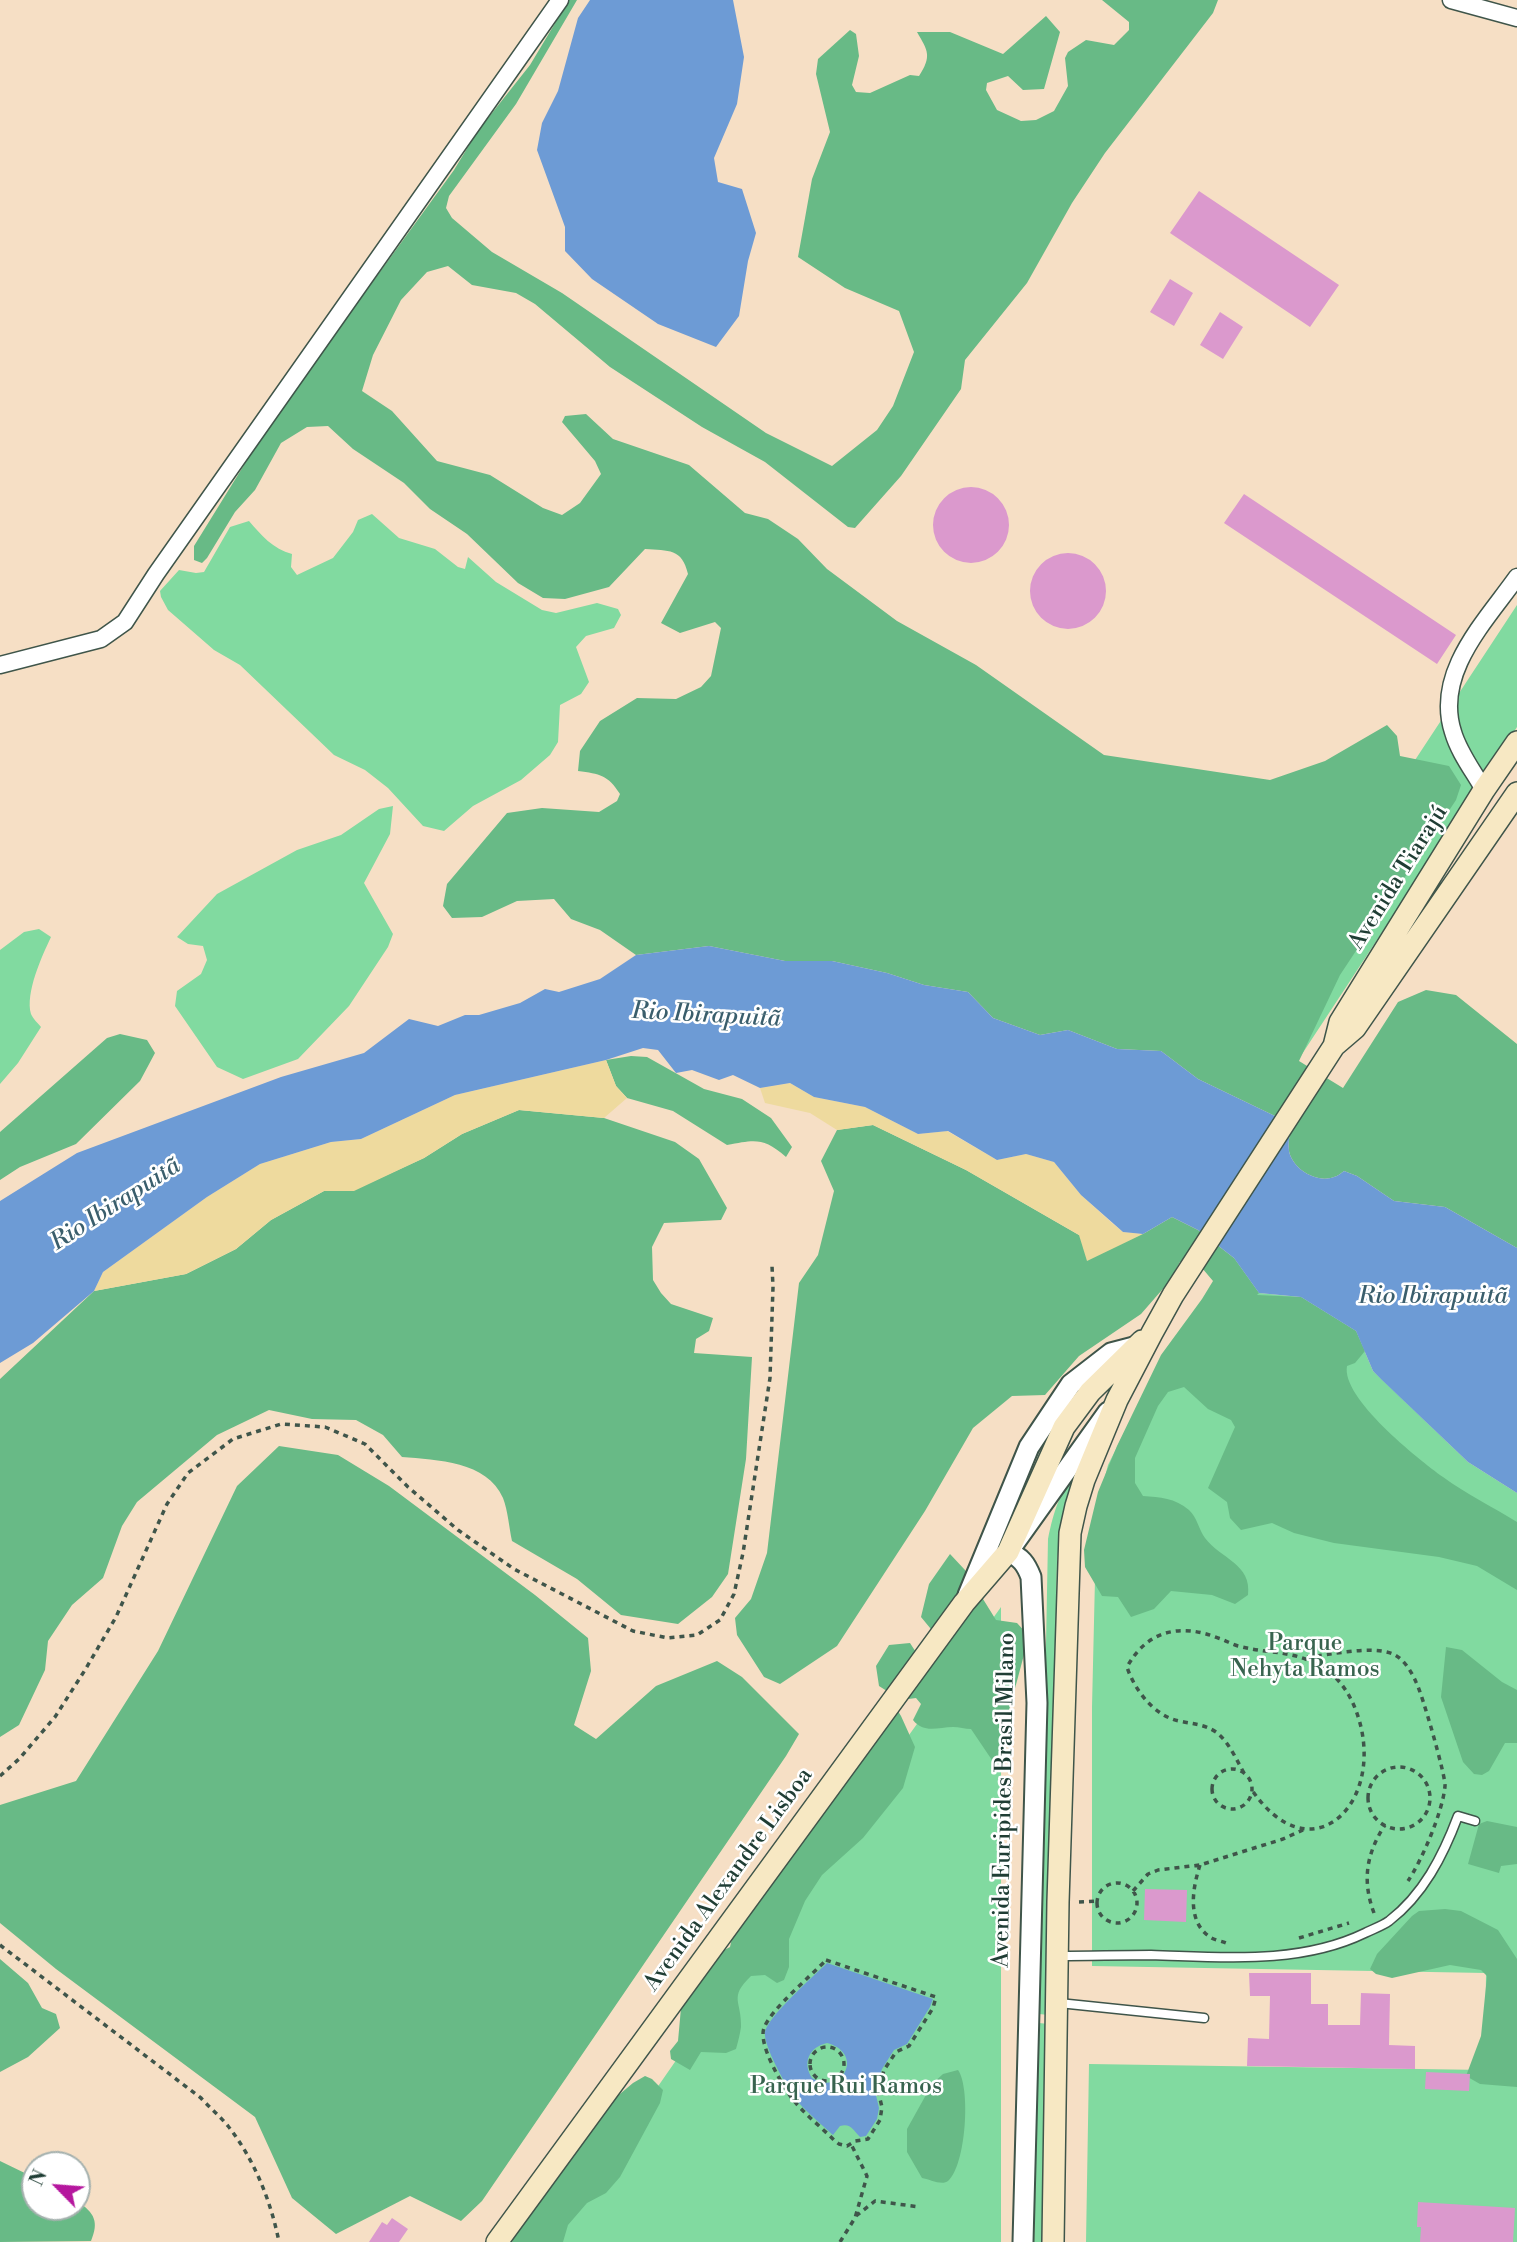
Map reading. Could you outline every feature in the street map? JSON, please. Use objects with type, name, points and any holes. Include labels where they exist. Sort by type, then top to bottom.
[{"type":"main road","name":"Avenida Tiarajú","points":[[1329,1055],[1340,1022],[1484,790],[1517,742]]},
{"type":"main road","name":"Avenida Tiarajú","points":[[1329,1055],[1355,1028],[1517,793]]},
{"type":"main road","points":[[1053,2242],[1057,1956],[1070,1533],[1084,1480],[1117,1400],[1152,1333],[1173,1295],[1329,1055]]},
{"type":"main road","points":[[1008,1552],[1064,1427],[1090,1392],[1134,1347],[1152,1333]]},
{"type":"main road","name":"Avenida Alexandre Lisboa","points":[[497,2242],[964,1603],[1008,1552]]},
{"type":"street","points":[[0,665],[101,639],[125,622],[156,574],[560,0]]},
{"type":"street","points":[[1451,0],[1517,18]]},
{"type":"street","points":[[1484,790],[1453,732],[1449,708],[1452,678],[1465,649],[1517,577]]},
{"type":"street","points":[[964,1603],[1029,1447],[1071,1384],[1111,1353],[1134,1347]]},
{"type":"street","points":[[1008,1552],[1117,1400]]},
{"type":"street","name":"Avenida Euripides Brasil Milano","points":[[1008,1552],[1018,1556],[1027,1566],[1031,1577],[1037,1703],[1023,2242]]},
{"type":"lane","points":[[1057,1956],[1150,1955],[1225,1958],[1303,1953],[1352,1939],[1387,1923],[1413,1898],[1437,1865],[1458,1816],[1475,1821]]},
{"type":"lane","points":[[1056,2003],[1204,2018]]},
{"type":"path","points":[[0,1776],[19,1759],[55,1717],[85,1670],[116,1617],[167,1504],[188,1473],[233,1439],[281,1424],[325,1427],[365,1444],[408,1487],[458,1530],[514,1569],[633,1631],[668,1638],[687,1636],[697,1634],[720,1620],[734,1594],[743,1553],[770,1378],[772,1266]]},
{"type":"path","points":[[1305,1829],[1290,1826],[1268,1813],[1252,1790],[1248,1778],[1227,1743],[1217,1733],[1203,1725],[1167,1717],[1155,1709],[1131,1680],[1127,1667],[1145,1644],[1178,1629],[1198,1631],[1236,1646],[1304,1657],[1378,1650],[1394,1654],[1408,1667],[1418,1685],[1446,1783],[1415,1871],[1401,1890]]},
{"type":"path","points":[[1133,1891],[1148,1874],[1158,1870],[1200,1865],[1283,1839],[1305,1829],[1321,1827],[1338,1819],[1349,1808],[1360,1785],[1364,1758],[1363,1739],[1352,1701],[1339,1682],[1304,1657]]},
{"type":"path","points":[[1407,1768],[1416,1772],[1429,1787],[1429,1808],[1416,1824],[1396,1829],[1378,1821],[1372,1812],[1368,1803],[1370,1788],[1378,1775],[1387,1769],[1407,1768]]},
{"type":"path","points":[[1244,1773],[1233,1769],[1221,1773],[1211,1788],[1213,1796],[1221,1806],[1234,1809],[1247,1803],[1252,1790]]},
{"type":"path","points":[[1360,1785],[1370,1788]]},
{"type":"path","points":[[1429,1808],[1438,1811]]},
{"type":"path","points":[[1374,1913],[1366,1887],[1367,1872],[1369,1857],[1385,1825]]},
{"type":"path","points":[[1200,1865],[1192,1889],[1196,1920],[1210,1937],[1227,1943]]},
{"type":"path","points":[[1121,1884],[1133,1891],[1136,1910],[1133,1916],[1122,1923],[1116,1923],[1104,1919],[1097,1901],[1102,1889],[1108,1885],[1121,1884]]},
{"type":"path","points":[[1079,1902],[1097,1901]]},
{"type":"path","points":[[1366,1917],[1381,1909]]},
{"type":"path","points":[[1297,1938],[1358,1921]]},
{"type":"path","points":[[0,1945],[201,2098],[228,2127],[256,2171],[274,2216],[279,2242]]},
{"type":"path","points":[[826,1960],[936,1997],[933,2008],[909,2046],[896,2052],[884,2070],[878,2091],[882,2107],[880,2120],[868,2138],[847,2146],[839,2144],[792,2098],[770,2059],[762,2039],[763,2031],[771,2016],[826,1960]]},
{"type":"path","points":[[792,2098],[815,2078],[833,2080],[838,2076],[844,2070],[845,2061],[842,2054],[827,2046],[814,2052],[810,2066],[815,2078]]},
{"type":"path","points":[[840,2242],[855,2218],[867,2176],[851,2144]]},
{"type":"path","points":[[855,2218],[875,2201],[920,2207]]},
{"type":"green space","points":[[569,0],[577,0],[516,104],[449,196],[446,208],[452,218],[492,252],[562,293],[766,433],[832,466],[877,430],[893,406],[914,352],[899,311],[845,288],[798,257],[812,179],[830,132],[816,74],[818,59],[850,30],[856,34],[859,56],[852,85],[856,92],[870,93],[910,75],[919,76],[926,63],[927,54],[917,32],[950,32],[1003,54],[1046,16],[1060,32],[1044,89],[1023,90],[1008,76],[987,83],[986,90],[997,110],[1021,121],[1036,120],[1054,111],[1068,86],[1065,58],[1068,52],[1086,40],[1114,45],[1129,30],[1129,22],[1102,0],[1218,0],[1213,13],[1105,153],[1072,203],[1027,283],[965,360],[961,389],[901,476],[855,528],[848,527],[765,462],[702,427],[610,367],[535,304],[516,293],[472,285],[448,266],[427,272],[401,300],[373,355],[362,391],[392,411],[437,461],[490,475],[543,508],[562,515],[580,503],[601,474],[595,461],[562,422],[565,416],[586,414],[613,439],[689,465],[745,513],[768,519],[798,539],[827,569],[897,621],[976,665],[1104,755],[1270,780],[1325,761],[1387,725],[1397,736],[1400,756],[1449,766],[1461,785],[1456,800],[1340,975],[1299,1061],[1343,1088],[1398,1002],[1426,990],[1456,995],[1517,1044],[1517,1248],[1445,1207],[1394,1201],[1357,1176],[1344,1171],[1327,1179],[1306,1173],[1291,1157],[1290,1133],[1277,1117],[1198,1079],[1161,1051],[1117,1049],[1068,1030],[1040,1035],[993,1018],[968,992],[924,985],[887,973],[832,961],[785,961],[709,946],[636,955],[600,930],[571,919],[554,899],[517,901],[482,917],[452,918],[443,906],[447,884],[507,813],[542,808],[599,812],[617,801],[620,794],[607,779],[578,771],[580,751],[600,721],[637,698],[676,699],[701,687],[711,676],[721,628],[715,622],[680,633],[661,623],[688,574],[682,559],[673,552],[645,549],[609,587],[565,599],[543,598],[518,583],[467,534],[430,509],[404,483],[353,449],[328,426],[307,427],[281,443],[255,490],[235,512],[202,563],[194,560],[194,546],[270,423],[454,170],[477,132],[530,65]]},
{"type":"green space","points":[[372,514],[399,538],[435,549],[458,567],[465,569],[468,557],[496,582],[542,610],[556,613],[597,603],[618,609],[621,615],[614,628],[586,636],[576,647],[589,682],[581,694],[560,705],[558,742],[550,755],[521,780],[473,806],[444,831],[423,826],[388,788],[365,770],[334,755],[240,665],[214,650],[168,610],[161,597],[160,591],[179,570],[204,572],[230,527],[249,521],[273,545],[292,554],[291,567],[297,575],[333,558],[353,532],[358,520]]},
{"type":"green space","points":[[1517,605],[1517,727],[1283,1083],[1223,1052]]},
{"type":"green space","points":[[393,806],[390,834],[364,883],[393,934],[388,947],[349,1006],[298,1059],[243,1079],[217,1067],[175,1006],[177,991],[201,974],[207,960],[203,946],[188,944],[177,937],[217,894],[297,850],[341,835],[379,809]]},
{"type":"green space","points":[[39,929],[51,937],[35,975],[30,996],[31,1014],[41,1027],[18,1063],[0,1084],[0,950],[24,932]]},
{"type":"green space","points":[[120,1034],[147,1040],[155,1053],[140,1081],[76,1144],[20,1167],[0,1180],[0,1132],[107,1038]]},
{"type":"green space","points":[[631,1056],[647,1057],[704,1089],[742,1099],[771,1118],[792,1147],[786,1157],[765,1143],[727,1145],[673,1111],[627,1098],[616,1086],[606,1060]]},
{"type":"green space","points":[[519,1110],[604,1118],[675,1142],[699,1159],[727,1208],[721,1220],[664,1223],[652,1247],[653,1280],[661,1293],[671,1304],[713,1318],[709,1331],[696,1339],[694,1353],[752,1357],[746,1459],[728,1574],[712,1597],[678,1624],[621,1615],[577,1579],[512,1541],[503,1498],[496,1486],[485,1476],[460,1465],[402,1457],[383,1435],[356,1420],[312,1419],[269,1410],[217,1435],[137,1502],[122,1526],[103,1578],[72,1605],[48,1641],[45,1670],[19,1725],[0,1737],[0,1379],[94,1291],[186,1274],[236,1249],[271,1220],[324,1191],[354,1190],[424,1158],[462,1134]]},
{"type":"green space","points":[[873,1125],[966,1170],[1079,1235],[1143,1234],[1172,1217],[1198,1230],[1234,1258],[1259,1293],[1257,1295],[1301,1297],[1356,1331],[1365,1351],[1355,1363],[1347,1366],[1348,1379],[1368,1410],[1383,1427],[1431,1468],[1517,1522],[1517,1590],[1477,1566],[1439,1557],[1334,1543],[1294,1533],[1272,1523],[1241,1530],[1230,1518],[1227,1502],[1208,1488],[1235,1427],[1231,1420],[1208,1409],[1184,1387],[1168,1392],[1158,1406],[1135,1458],[1135,1483],[1143,1496],[1173,1501],[1189,1510],[1205,1538],[1245,1576],[1248,1595],[1235,1604],[1212,1595],[1171,1591],[1154,1609],[1131,1617],[1118,1597],[1102,1596],[1085,1567],[1084,1550],[1098,1492],[1161,1355],[1213,1281],[1202,1268],[1180,1262],[1168,1283],[1141,1314],[1079,1356],[1045,1395],[1012,1396],[973,1428],[925,1511],[837,1646],[780,1684],[764,1677],[737,1635],[735,1618],[751,1599],[767,1553],[799,1283],[818,1255],[834,1191],[821,1161],[837,1130]]},
{"type":"green space","name":"Parque Nehyta Ramos","points":[[1234,1258],[1259,1293],[1301,1297],[1356,1331],[1373,1371],[1468,1462],[1517,1493],[1517,2242],[1086,2242],[1089,2064],[1485,2070],[1486,1973],[1092,1966],[1092,1707],[1099,1500],[1108,1465],[1145,1391]]},
{"type":"green space","points":[[279,1446],[338,1455],[389,1486],[588,1638],[591,1671],[574,1725],[596,1739],[656,1686],[717,1661],[742,1677],[799,1734],[482,2201],[461,2221],[410,2196],[336,2234],[292,2198],[255,2117],[56,1969],[0,1923],[0,1805],[76,1781],[158,1651],[237,1486]]},
{"type":"green space","points":[[1076,1468],[1077,1477],[1064,1509],[1057,1561],[1049,2015],[1039,2014],[1048,1539],[1058,1502]]},
{"type":"green space","points":[[950,1554],[965,1570],[996,1620],[1017,1623],[1029,1636],[996,1766],[971,1729],[922,1727],[913,1720],[921,1704],[916,1698],[901,1700],[879,1686],[876,1666],[889,1645],[910,1643],[921,1660],[935,1634],[921,1617],[929,1584]]},
{"type":"green space","name":"Parque Rui Ramos","points":[[1001,1607],[1001,2242],[550,2242],[695,2033]]},
{"type":"green space","points":[[1446,1647],[1462,1650],[1502,1682],[1517,1690],[1517,1743],[1505,1743],[1489,1771],[1482,1775],[1474,1774],[1463,1762],[1441,1697]]},
{"type":"green space","points":[[893,1703],[915,1747],[903,1788],[863,1838],[822,1875],[805,1901],[789,1939],[789,1967],[784,1980],[777,1983],[765,1975],[751,1976],[744,1983],[738,1995],[741,2027],[736,2049],[726,2053],[701,2052],[690,2070],[671,2059],[670,2051],[678,2041],[681,2008],[706,1973],[709,1958],[730,1947],[737,1916]]},
{"type":"green space","points":[[1487,1821],[1517,1827],[1517,1864],[1501,1866],[1499,1873],[1468,1864],[1479,1824]]},
{"type":"green space","points":[[1419,1911],[1461,1911],[1498,1930],[1517,1959],[1517,2087],[1480,2084],[1466,2076],[1481,2036],[1487,1976],[1481,1970],[1450,1965],[1392,1978],[1376,1974],[1370,1969],[1377,1954],[1412,1916]]},
{"type":"green space","points":[[0,1959],[28,1983],[42,2008],[56,2014],[60,2028],[28,2057],[0,2072]]},
{"type":"green space","points":[[1039,2023],[1049,2024],[1044,2242],[1034,2242]]},
{"type":"green space","points":[[958,2070],[964,2093],[963,2144],[954,2173],[948,2181],[939,2183],[922,2178],[907,2152],[907,2129],[932,2084],[943,2074]]},
{"type":"green space","points":[[645,2076],[663,2090],[660,2103],[620,2177],[606,2193],[587,2203],[568,2225],[563,2242],[512,2242],[519,2223],[608,2104]]},
{"type":"green space","points":[[0,2161],[21,2171],[21,2221],[91,2221],[91,2214],[94,2218],[95,2228],[91,2241],[0,2242]]},
{"type":"sand","points":[[606,1060],[616,1086],[627,1098],[604,1118],[519,1110],[462,1134],[424,1158],[354,1191],[324,1191],[271,1220],[236,1249],[186,1274],[94,1291],[103,1272],[207,1197],[260,1164],[331,1142],[361,1139],[455,1095]]},
{"type":"sand","points":[[790,1083],[814,1097],[865,1107],[918,1134],[947,1131],[997,1160],[1026,1154],[1054,1162],[1081,1195],[1123,1232],[1143,1234],[1087,1261],[1079,1235],[966,1170],[873,1125],[837,1130],[810,1113],[765,1103],[760,1088]]},
{"type":"water","points":[[590,0],[733,0],[744,57],[737,104],[714,158],[718,182],[742,189],[756,233],[748,261],[739,316],[716,347],[658,324],[592,279],[565,251],[565,227],[537,150],[542,123],[558,91],[578,18]]},
{"type":"water","name":"Rio Ibirapuitã","points":[[709,946],[785,961],[832,961],[887,973],[924,985],[968,992],[993,1018],[1040,1035],[1068,1030],[1117,1049],[1161,1051],[1198,1079],[1277,1117],[1290,1133],[1291,1157],[1306,1173],[1327,1179],[1344,1171],[1357,1176],[1394,1201],[1445,1207],[1517,1248],[1517,1493],[1468,1462],[1373,1371],[1356,1331],[1301,1297],[1259,1293],[1234,1258],[1198,1230],[1172,1217],[1143,1234],[1123,1232],[1081,1195],[1054,1162],[1026,1154],[997,1160],[948,1131],[918,1134],[865,1107],[814,1097],[790,1083],[760,1088],[733,1075],[719,1080],[692,1070],[676,1073],[658,1050],[643,1048],[606,1060],[455,1095],[361,1139],[331,1142],[260,1164],[207,1197],[103,1272],[94,1291],[33,1343],[0,1363],[0,1201],[77,1153],[281,1077],[364,1053],[409,1019],[438,1026],[465,1015],[479,1015],[520,1003],[545,989],[559,992],[600,979],[636,955]]},
{"type":"water","points":[[827,1963],[933,1999],[907,2044],[894,2050],[882,2069],[875,2091],[879,2108],[877,2119],[866,2136],[860,2137],[847,2125],[840,2126],[833,2135],[808,2112],[786,2084],[765,2038],[765,2032],[774,2016]],"holes":[[[827,2043],[839,2048],[847,2063],[840,2078],[833,2082],[812,2078],[808,2067],[812,2052]]]},
{"type":"building","points":[[1199,191],[1339,285],[1310,327],[1170,233]]},
{"type":"building","points":[[1170,279],[1193,293],[1174,326],[1150,312]]},
{"type":"building","points":[[1220,312],[1243,327],[1223,359],[1200,345]]},
{"type":"building","points":[[971,487],[986,490],[998,498],[1006,510],[1009,525],[1006,540],[998,552],[986,560],[971,563],[956,560],[944,552],[936,540],[933,525],[936,510],[944,498],[956,490]]},
{"type":"building","points":[[1244,494],[1456,635],[1437,664],[1224,523]]},
{"type":"building","points":[[1068,553],[1083,556],[1095,564],[1103,576],[1106,591],[1103,606],[1095,618],[1083,626],[1068,629],[1053,626],[1041,618],[1033,606],[1030,591],[1033,576],[1041,564],[1053,556]]},
{"type":"building","points":[[1145,1889],[1187,1890],[1186,1922],[1144,1920]]},
{"type":"building","points":[[1249,1973],[1311,1973],[1311,2004],[1328,2004],[1328,2025],[1360,2025],[1361,1993],[1390,1994],[1389,2045],[1415,2046],[1415,2069],[1247,2066],[1248,2038],[1269,2039],[1270,1996],[1250,1996]]},
{"type":"building","points":[[1426,2072],[1470,2074],[1469,2091],[1425,2089]]},
{"type":"building","points":[[1418,2202],[1515,2208],[1513,2242],[1420,2242],[1421,2227],[1417,2227]]},
{"type":"building","points":[[392,2218],[408,2229],[399,2242],[369,2242],[382,2222],[387,2225]]}]
